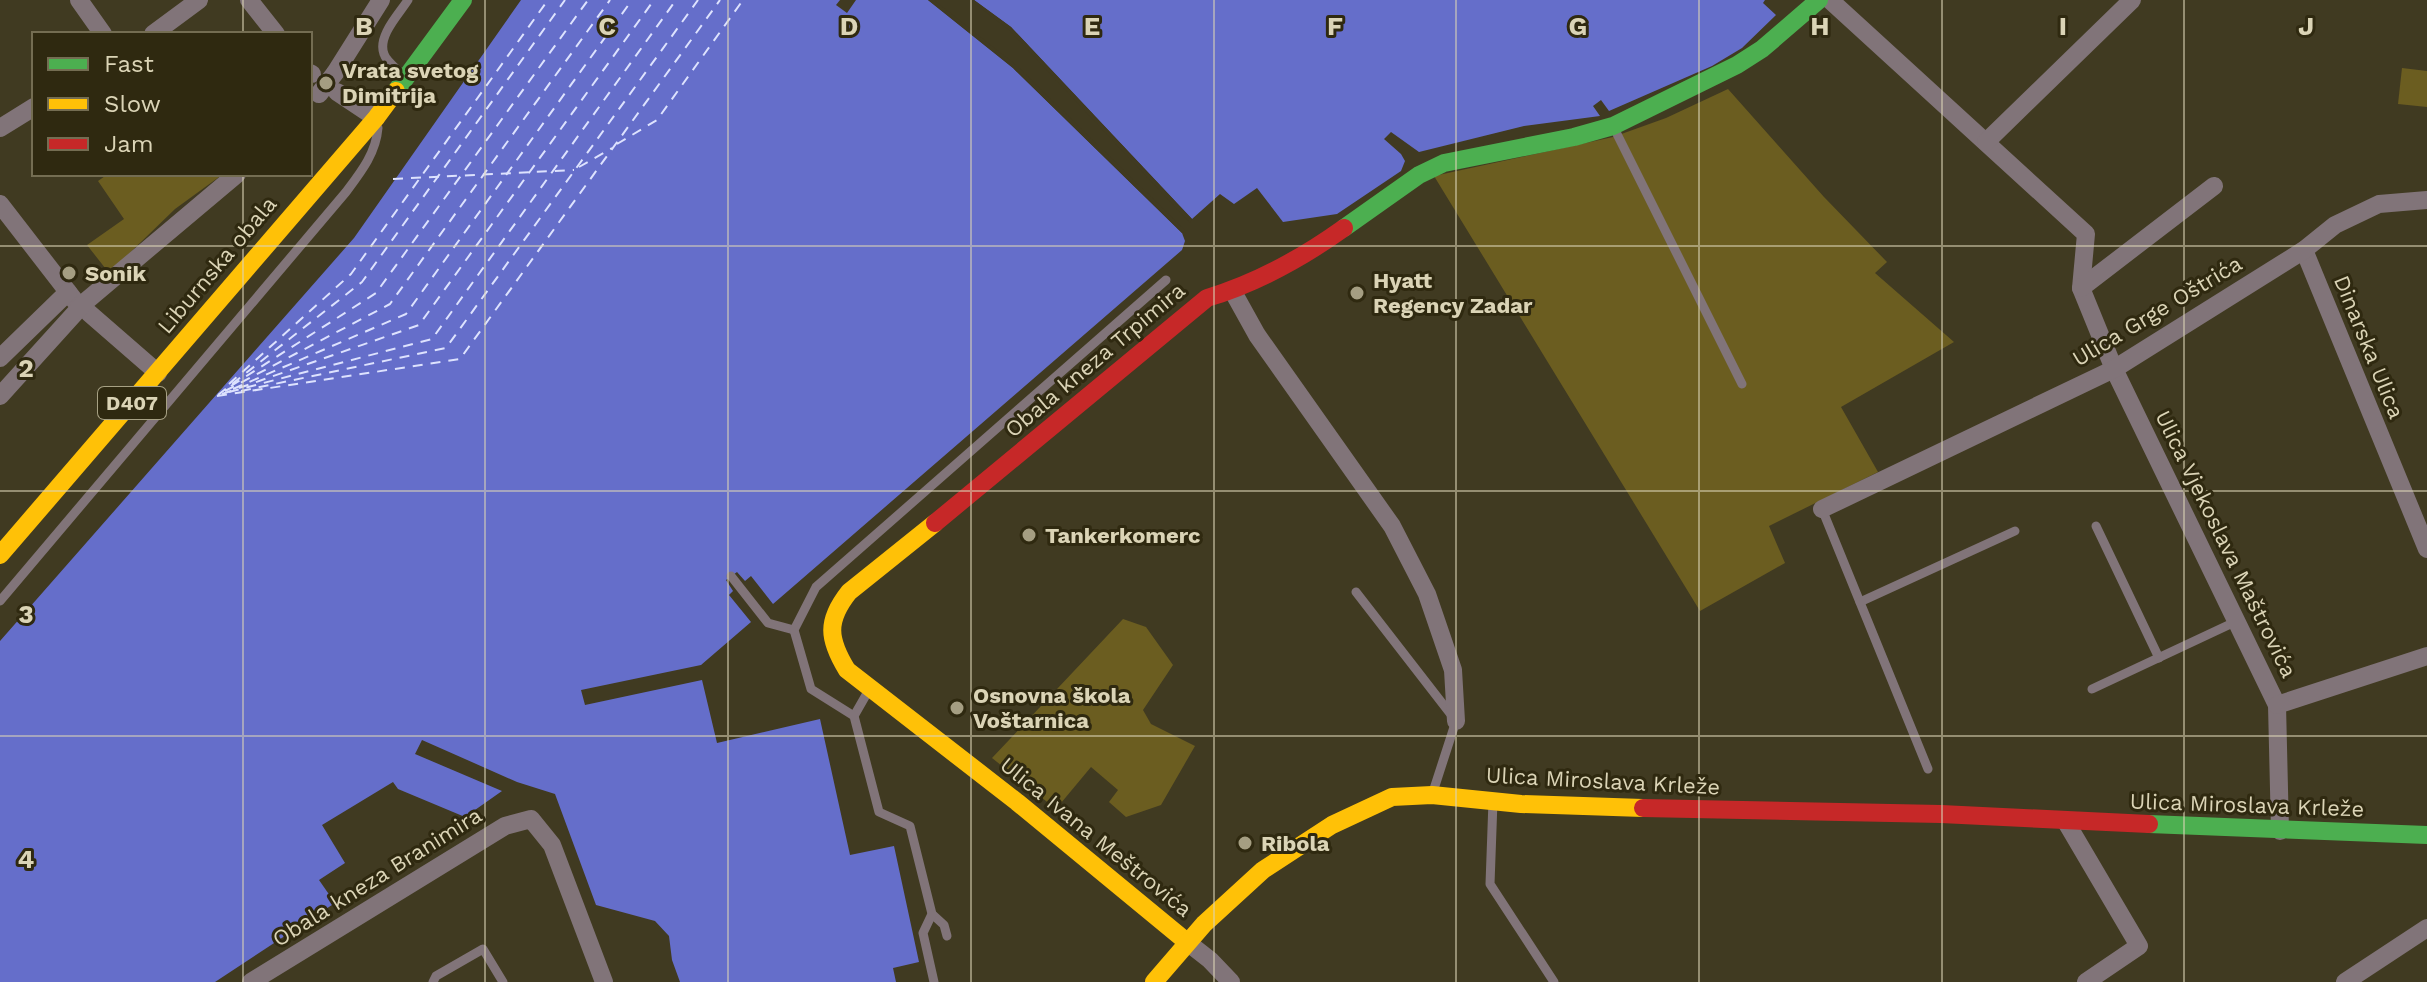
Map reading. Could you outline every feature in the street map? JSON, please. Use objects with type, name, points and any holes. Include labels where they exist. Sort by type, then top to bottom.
[{"type":"street","points":[[79,0],[102,32]]},
{"type":"street","points":[[156,32],[199,0]]},
{"type":"street","points":[[249,0],[274,32]]},
{"type":"street","points":[[376,118],[325,91],[381,0]]},
{"type":"street","name":"Liburnska obala","points":[[0,555],[376,118],[463,0]]},
{"type":"street","name":"Obala kneza Trpimira","points":[[830,633],[837,606],[849,592],[985,484],[1207,298],[1262,278],[1311,252],[1419,175],[1444,163],[1574,137],[1613,126],[1737,65],[1762,49],[1819,0]]},
{"type":"street","name":"Ulica Vjekoslava Maštrovića","points":[[1830,0],[2086,234],[2081,288],[2114,369],[2277,705],[2280,831]]},
{"type":"street","points":[[1986,142],[2132,0]]},
{"type":"street","points":[[0,128],[32,108]]},
{"type":"street","points":[[0,396],[85,302],[235,176]]},
{"type":"street","points":[[2081,288],[2214,186]]},
{"type":"street","name":"Ulica Grge Oštrića","points":[[1822,509],[2114,369],[2304,250],[2335,225],[2379,204],[2427,200]]},
{"type":"street","points":[[0,204],[78,302],[158,373]]},
{"type":"street","name":"Dinarska Ulica","points":[[2304,250],[2427,549]]},
{"type":"street","points":[[1232,290],[1257,335],[1392,526],[1427,594],[1453,670],[1456,721]]},
{"type":"street","points":[[0,358],[25,336],[78,302]]},
{"type":"street","name":"Ulica Ivana Meštrovića","points":[[830,633],[847,670],[1017,802],[1210,960],[1231,982]]},
{"type":"street","points":[[2277,705],[2427,656]]},
{"type":"street","name":"Ulica Miroslava Krleže","points":[[1154,982],[1187,942],[1263,870],[1332,825],[1392,797],[1432,795],[1493,801],[1732,811],[1941,814],[2066,822],[2427,835]]},
{"type":"street","name":"Obala kneza Branimira","points":[[251,982],[505,826],[531,819],[552,845],[604,982]]},
{"type":"street","points":[[2066,822],[2139,946],[2086,982]]},
{"type":"street","points":[[2345,982],[2427,928]]},
{"type":"lane","points":[[406,79],[384,54],[383,44],[385,35],[408,0]]},
{"type":"lane","points":[[0,601],[364,169],[374,149],[378,127],[376,118]]},
{"type":"lane","points":[[1613,126],[1742,384]]},
{"type":"lane","points":[[947,936],[944,925],[932,914],[910,826],[879,812],[854,716],[811,689],[794,630],[816,587],[1166,280]]},
{"type":"lane","points":[[1822,509],[1928,769]]},
{"type":"lane","points":[[2096,526],[2159,658]]},
{"type":"lane","points":[[1860,602],[2015,531]]},
{"type":"lane","points":[[731,576],[768,623],[794,630]]},
{"type":"lane","points":[[1356,592],[1456,721],[1432,795]]},
{"type":"lane","points":[[2092,689],[2237,621]]},
{"type":"lane","points":[[854,716],[870,688]]},
{"type":"lane","points":[[1493,801],[1490,884],[1554,982]]},
{"type":"lane","points":[[932,914],[923,933],[934,982]]},
{"type":"lane","points":[[433,982],[436,976],[483,949],[503,982]]},
{"type":"shaded area","points":[[2402,68],[2427,71],[2427,107],[2398,104]]},
{"type":"shaded area","points":[[1728,89],[1824,197],[1887,262],[1875,273],[1954,342],[1841,407],[1878,472],[1769,526],[1785,563],[1700,611],[1434,176],[1613,137],[1666,118]]},
{"type":"shaded area","points":[[105,176],[219,176],[175,209],[109,273],[87,245],[124,219],[98,181]]},
{"type":"shaded area","points":[[1123,619],[1146,627],[1173,665],[1143,710],[1151,724],[1195,746],[1161,805],[1126,817],[1109,802],[1118,790],[1091,767],[1056,809],[992,758]]},
{"type":"water","points":[[521,0],[840,0],[836,5],[847,13],[856,0],[928,0],[1013,68],[1182,233],[1185,241],[1182,250],[773,604],[751,576],[745,581],[737,572],[726,580],[733,591],[729,595],[751,622],[701,665],[581,690],[585,705],[702,680],[717,743],[820,719],[850,855],[894,846],[919,962],[893,968],[896,982],[680,982],[672,960],[669,936],[655,921],[596,905],[555,794],[517,782],[422,740],[415,754],[502,791],[465,817],[398,789],[393,782],[322,825],[345,863],[319,880],[335,903],[215,982],[0,982],[0,641],[354,238]]},
{"type":"water","points":[[974,0],[1765,0],[1763,3],[1776,15],[1742,48],[1712,66],[1609,111],[1601,100],[1593,106],[1600,116],[1524,126],[1419,152],[1391,132],[1384,139],[1405,161],[1401,171],[1337,214],[1283,222],[1257,188],[1234,204],[1220,194],[1192,219],[1011,27]]},
{"type":"pier","points":[[928,0],[934,0],[1016,65],[1185,230],[1182,233],[1013,68]]},
{"type":"pier","points":[[970,0],[1011,27],[1192,219],[1190,223],[1009,30]]},
{"type":"ferry route","points":[[229,384],[351,274],[548,0]]},
{"type":"ferry route","points":[[218,395],[362,282],[565,0]]},
{"type":"ferry route","points":[[231,386],[376,293],[588,0]]},
{"type":"ferry route","points":[[225,391],[390,304],[610,0]]},
{"type":"ferry route","points":[[233,389],[406,314],[632,0]]},
{"type":"ferry route","points":[[222,394],[419,325],[654,0]]},
{"type":"ferry route","points":[[229,392],[432,339],[676,0]]},
{"type":"ferry route","points":[[241,391],[446,348],[698,0]]},
{"type":"ferry route","points":[[217,396],[460,359],[720,0]]},
{"type":"ferry route","points":[[617,144],[657,120],[743,0]]},
{"type":"ferry route","points":[[579,167],[612,148]]},
{"type":"ferry route","points":[[393,179],[574,170]]},
{"type":"traffic: fast","points":[[396,91],[463,0]]},
{"type":"traffic: fast","points":[[1344,228],[1419,175],[1444,163],[1574,137],[1613,126],[1737,65],[1762,49],[1819,0]]},
{"type":"traffic: fast","points":[[2149,824],[2427,835]]},
{"type":"traffic: slow","points":[[0,555],[396,91]]},
{"type":"traffic: slow","points":[[935,523],[849,592],[836,612],[833,639],[847,670],[1017,802],[1187,942]]},
{"type":"traffic: slow","points":[[1154,982],[1204,924],[1263,870],[1332,825],[1392,797],[1432,795],[1521,804],[1643,808]]},
{"type":"traffic: jam","points":[[935,523],[1207,298],[1278,269],[1344,228]]},
{"type":"traffic: jam","points":[[1643,808],[1941,814],[2149,824]]},
{"type":"place","name":"Vrata svetog Dimitrija","points":[[326,83]]},
{"type":"place","name":"Sonik","points":[[69,273]]},
{"type":"place","name":"Hyatt Regency Zadar","points":[[1357,293]]},
{"type":"place","name":"Tankerkomerc","points":[[1029,535]]},
{"type":"place","name":"Osnovna škola Voštarnica","points":[[957,708]]},
{"type":"place","name":"Ribola","points":[[1245,843]]}]
